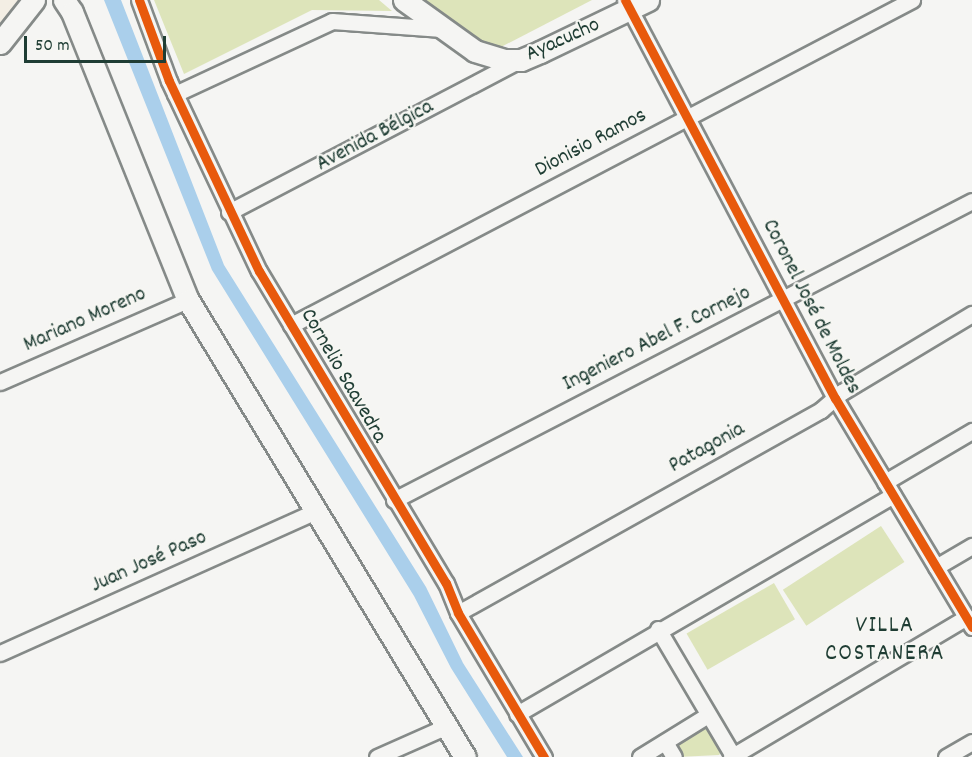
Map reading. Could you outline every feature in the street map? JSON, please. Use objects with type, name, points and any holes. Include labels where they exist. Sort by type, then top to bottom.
[{"type":"street","points":[[0,44],[34,0]]},
{"type":"street","points":[[64,0],[72,12],[188,300],[465,757]]},
{"type":"street","name":"Cornelio Saavedra","points":[[139,0],[175,94],[229,212],[291,326],[393,500],[446,583],[458,613],[544,757]]},
{"type":"street","name":"Ayacucho","points":[[404,0],[442,29],[490,58],[521,60],[634,3]]},
{"type":"street","name":"Dionisio Ramos","points":[[291,326],[912,0]]},
{"type":"street","name":"Coronel José de Moldes","points":[[634,3],[689,118],[785,298],[835,398],[969,622]]},
{"type":"street","points":[[175,94],[332,21],[442,29]]},
{"type":"street","name":"Avenida Bélgica","points":[[229,212],[521,60]]},
{"type":"street","name":"Ingeniero Abel F. Cornejo","points":[[393,500],[972,201]]},
{"type":"street","name":"Mariano Moreno","points":[[0,382],[188,300]]},
{"type":"street","name":"Patagonia","points":[[458,613],[821,410],[835,398],[972,314]]},
{"type":"street","points":[[517,714],[889,489],[972,431]]},
{"type":"street","name":"Juan José Paso","points":[[0,653],[316,511]]},
{"type":"street","points":[[936,567],[972,546]]},
{"type":"street","points":[[658,629],[732,757],[969,622]]},
{"type":"street","points":[[640,757],[708,715]]},
{"type":"street","points":[[377,757],[447,726]]},
{"type":"street","points":[[665,742],[674,757]]},
{"type":"street","points":[[946,757],[972,742]]},
{"type":"shaded area","points":[[0,0],[34,0],[0,43]]},
{"type":"green space","points":[[154,0],[379,0],[392,11],[312,10],[184,74]]},
{"type":"green space","points":[[419,0],[592,0],[501,47],[488,47],[465,36]]},
{"type":"green space","points":[[881,526],[904,562],[806,626],[783,590]]},
{"type":"green space","points":[[774,583],[795,619],[708,670],[687,634]]},
{"type":"green space","points":[[704,727],[709,728],[722,751],[719,755],[678,757],[674,746],[678,741]]},
{"type":"water","points":[[104,0],[121,0],[224,265],[426,587],[463,663],[523,757],[507,757],[451,668],[414,596],[212,270]]},
{"type":"cycle path","points":[[139,0],[169,81],[259,271],[446,583],[458,613],[544,757]]},
{"type":"cycle path","points":[[625,0],[835,398],[972,627]]},
{"type":"district","name":"VILLA COSTANERA","points":[[885,641]]}]
